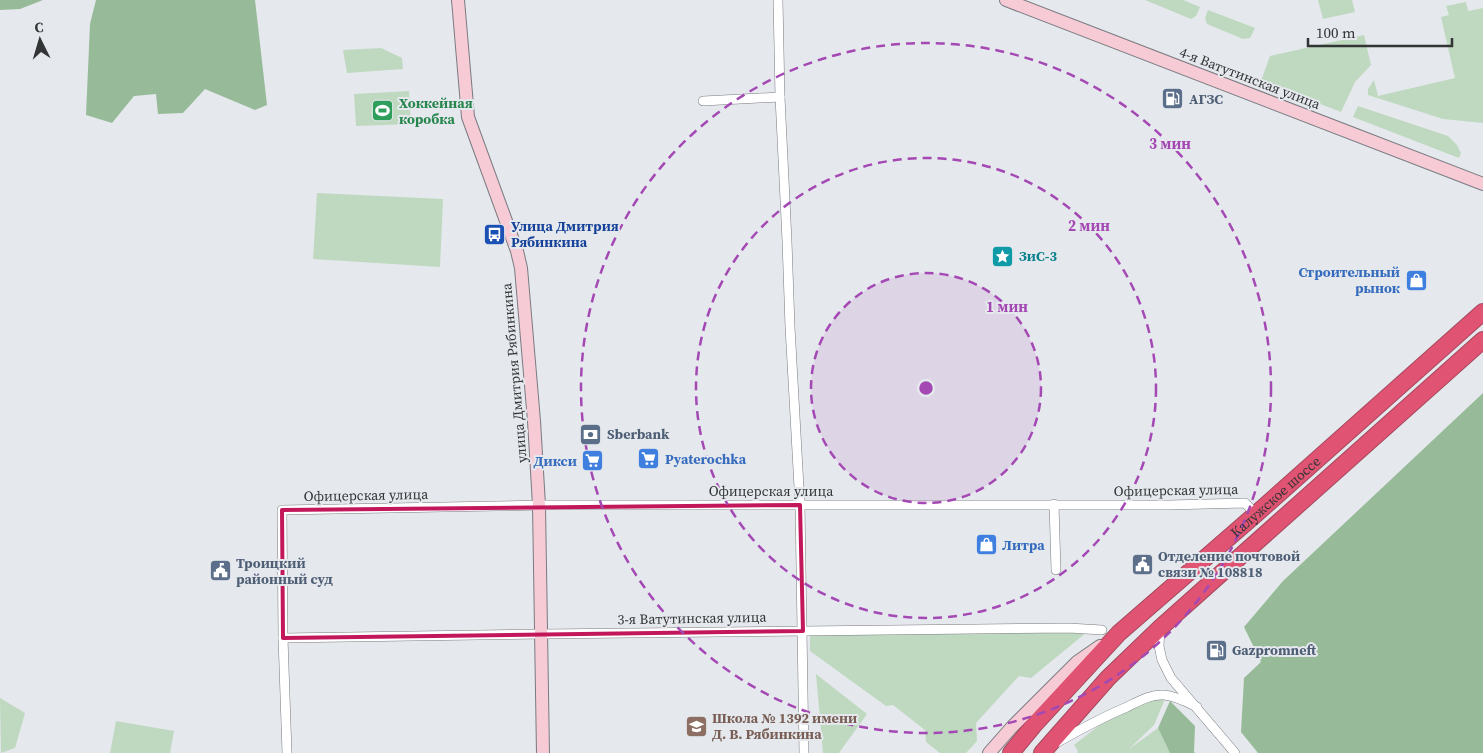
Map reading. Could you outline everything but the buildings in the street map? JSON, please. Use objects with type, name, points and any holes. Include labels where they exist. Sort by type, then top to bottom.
[{"type":"highway","name":"Калужское шоссе","points":[[1011,753],[1034,725],[1120,633],[1483,312]]},
{"type":"highway","name":"Калужское шоссе","points":[[1043,751],[1108,678],[1160,628],[1483,340]]},
{"type":"street","name":"улица Дмитрия Рябинкина","points":[[458,0],[468,116],[517,250],[521,268],[539,505],[543,753]]},
{"type":"street","points":[[778,0],[780,97],[790,327],[800,505],[804,753]]},
{"type":"street","name":"4-я Ватутинская улица","points":[[1006,0],[1483,184]]},
{"type":"street","points":[[703,101],[780,97]]},
{"type":"street","name":"Офицерская улица","points":[[283,638],[282,510],[539,505],[1169,505],[1245,503],[1256,514]]},
{"type":"street","points":[[1054,504],[1056,570]]},
{"type":"street","name":"3-я Ватутинская улица","points":[[283,638],[1070,628],[1102,630]]},
{"type":"street","points":[[1160,628],[1159,646],[1162,660],[1171,678],[1235,753]]},
{"type":"street","points":[[989,753],[1077,662],[1120,633]]},
{"type":"street","points":[[283,638],[287,753]]},
{"type":"street","points":[[1043,751],[1096,720],[1157,695],[1173,697],[1197,707]]},
{"type":"street","points":[[996,753],[1012,728]]},
{"type":"highlighted area","points":[[800,505],[803,631],[283,638],[282,510]]},
{"type":"green space","points":[[0,0],[43,0],[20,9],[0,10]]},
{"type":"green space","points":[[96,0],[255,0],[267,105],[255,110],[205,89],[183,113],[158,114],[156,94],[134,96],[112,123],[86,115],[90,24]]},
{"type":"green space","points":[[1145,0],[1183,0],[1200,7],[1196,16],[1191,19]]},
{"type":"green space","points":[[1318,0],[1352,0],[1355,12],[1323,19]]},
{"type":"green space","points":[[1466,2],[1468,11],[1483,8],[1483,123],[1443,119],[1368,95],[1368,89],[1374,80],[1378,96],[1455,78],[1441,17],[1449,15],[1446,6]]},
{"type":"green space","points":[[1208,10],[1255,28],[1250,38],[1243,39],[1207,24],[1205,18]]},
{"type":"green space","points":[[1364,35],[1371,65],[1355,82],[1341,112],[1261,81],[1270,56]]},
{"type":"green space","points":[[381,48],[402,58],[403,69],[347,73],[343,50]]},
{"type":"green space","name":"Хоккейная коробка","points":[[409,91],[411,124],[356,126],[354,94]]},
{"type":"green space","points":[[1358,106],[1448,136],[1457,145],[1461,153],[1459,158],[1353,117]]},
{"type":"green space","points":[[317,193],[443,199],[440,267],[313,259]]},
{"type":"green space","points":[[1483,393],[1483,753],[1258,753],[1241,732],[1244,678],[1261,662],[1244,627],[1283,581]]},
{"type":"green space","points":[[1087,632],[1031,678],[1019,676],[976,723],[977,741],[966,753],[940,753],[926,742],[925,730],[893,705],[886,706],[810,651],[810,635]]},
{"type":"green space","points":[[816,674],[867,714],[839,753],[823,753]]},
{"type":"green space","points":[[0,698],[25,713],[15,748],[1,753]]},
{"type":"green space","points":[[1151,698],[1165,699],[1154,725],[1129,749],[1158,728],[1170,753],[1077,753],[1078,751],[1074,745],[1120,709]]},
{"type":"green space","points":[[1170,701],[1195,726],[1195,753],[1170,753],[1158,728]]},
{"type":"green space","points":[[116,721],[174,731],[170,753],[110,753]]},
{"type":"place","name":"АГЗС","points":[[1173,99]]},
{"type":"place","name":"Хоккейная коробка","points":[[383,111]]},
{"type":"place","name":"Улица Дмитрия Рябинкина","points":[[495,234]]},
{"type":"place","name":"ЗиС-3","points":[[1003,256]]},
{"type":"place","name":"Строительный рынок","points":[[1416,280]]},
{"type":"place","name":"Sberbank","points":[[591,434]]},
{"type":"place","name":"Pyaterochka","points":[[649,459]]},
{"type":"place","name":"Дикси","points":[[593,461]]},
{"type":"place","name":"Литра","points":[[986,545]]},
{"type":"place","name":"Отделение почтовой связи № 108818","points":[[1142,564]]},
{"type":"place","name":"Троицкий районный суд","points":[[220,571]]},
{"type":"place","name":"Gazpromneft","points":[[1216,650]]},
{"type":"place","name":"Школа № 1392 имени Д. В. Рябинкина","points":[[696,726]]}]
